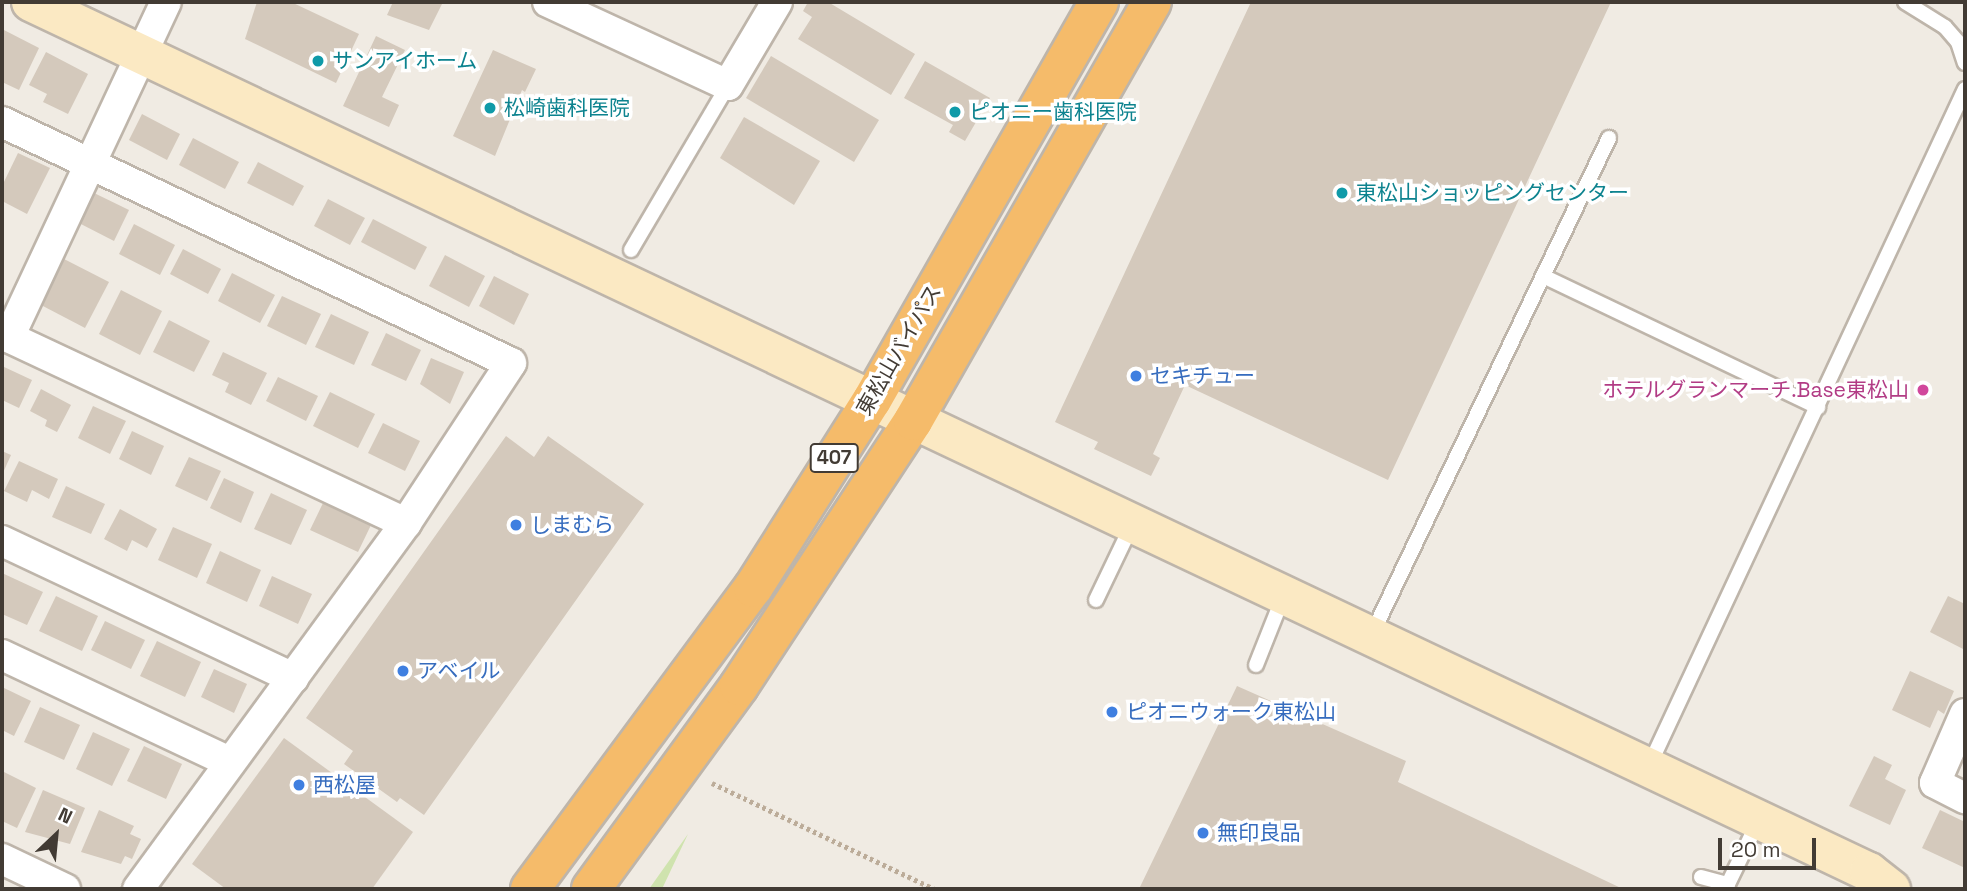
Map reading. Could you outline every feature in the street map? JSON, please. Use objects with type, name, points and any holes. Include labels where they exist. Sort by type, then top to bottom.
[{"type":"highway","name":"東松山バイパス","points":[[530,889],[753,588],[872,400],[1099,2]]},
{"type":"highway","name":"407","points":[[591,889],[739,686],[913,421],[1152,2]]},
{"type":"street","points":[[31,2],[1284,596],[1377,626],[1648,768],[1869,872],[1891,889]]},
{"type":"street","points":[[166,2],[91,163],[6,335],[406,523]]},
{"type":"street","points":[[548,2],[728,85],[777,2]]},
{"type":"street","points":[[2,122],[511,363],[406,523],[138,889]]},
{"type":"street","points":[[2,541],[293,678]]},
{"type":"street","points":[[2,655],[229,762]]},
{"type":"street","points":[[1965,714],[1935,783],[1965,798]]},
{"type":"street","points":[[2,859],[65,889]]},
{"type":"lane","points":[[1905,2],[1945,27],[1958,42],[1965,62]]},
{"type":"lane","points":[[631,250],[728,85]]},
{"type":"lane","points":[[1648,768],[1965,89]]},
{"type":"lane","points":[[1377,626],[1609,138]]},
{"type":"lane","points":[[1543,276],[1818,407]]},
{"type":"lane","points":[[1096,600],[1132,524]]},
{"type":"lane","points":[[1256,665],[1284,596]]},
{"type":"lane","points":[[1701,877],[1728,884],[1759,820]]},
{"type":"path","points":[[708,782],[934,889]]},
{"type":"green space","points":[[688,834],[662,889],[649,889]]},
{"type":"building","name":"サンアイホーム","points":[[257,2],[291,2],[359,34],[336,83],[245,39]]},
{"type":"building","points":[[393,2],[443,2],[429,30],[387,15]]},
{"type":"building","points":[[808,2],[828,2],[915,54],[891,95],[798,39],[812,17],[803,11]]},
{"type":"building","name":"東松山ショッピングセンター","points":[[1251,2],[1611,2],[1388,480],[1185,385],[1153,454],[1160,458],[1151,476],[1094,449],[1098,442],[1055,422]]},
{"type":"building","points":[[2,29],[39,48],[19,90],[2,82]]},
{"type":"building","points":[[376,36],[405,50],[382,97],[399,105],[389,127],[343,106]]},
{"type":"building","name":"松崎歯科医院","points":[[493,50],[536,69],[525,92],[522,90],[495,156],[453,136]]},
{"type":"building","points":[[46,52],[88,74],[68,114],[43,102],[47,94],[29,85]]},
{"type":"building","points":[[771,56],[879,120],[854,162],[746,98]]},
{"type":"building","name":"ピオニー歯科医院","points":[[925,61],[990,98],[965,141],[949,132],[953,125],[904,98]]},
{"type":"building","points":[[142,114],[180,134],[167,160],[129,140]]},
{"type":"building","points":[[744,117],[820,161],[794,205],[720,158]]},
{"type":"building","points":[[193,138],[239,162],[225,189],[179,165]]},
{"type":"building","points":[[18,153],[50,168],[27,214],[2,201],[2,186]]},
{"type":"building","points":[[258,162],[304,186],[293,206],[247,183]]},
{"type":"building","points":[[90,191],[129,210],[114,241],[75,221]]},
{"type":"building","points":[[328,199],[365,218],[350,245],[314,226]]},
{"type":"building","points":[[373,219],[427,247],[415,270],[361,242]]},
{"type":"building","points":[[134,224],[175,245],[160,275],[119,254]]},
{"type":"building","points":[[183,249],[221,269],[208,294],[170,274]]},
{"type":"building","points":[[445,255],[485,276],[469,307],[429,286]]},
{"type":"building","points":[[64,259],[109,282],[85,328],[41,305]]},
{"type":"building","points":[[232,273],[275,295],[260,323],[218,301]]},
{"type":"building","points":[[494,276],[529,294],[514,325],[479,306]]},
{"type":"building","points":[[121,290],[162,311],[140,355],[99,334]]},
{"type":"building","points":[[282,296],[321,314],[306,345],[267,326]]},
{"type":"building","points":[[331,314],[369,332],[354,365],[315,347]]},
{"type":"building","points":[[169,320],[210,341],[194,372],[153,352]]},
{"type":"building","points":[[386,333],[421,350],[406,381],[371,365]]},
{"type":"building","points":[[223,352],[267,373],[251,405],[225,392],[229,383],[212,375]]},
{"type":"building","points":[[431,358],[464,372],[450,404],[420,384]]},
{"type":"building","points":[[2,366],[32,380],[19,408],[2,400]]},
{"type":"building","points":[[278,377],[318,396],[306,421],[266,401]]},
{"type":"building","points":[[41,389],[71,405],[57,432],[45,426],[47,420],[30,411]]},
{"type":"building","points":[[330,392],[375,414],[358,448],[313,426]]},
{"type":"building","points":[[93,406],[126,421],[110,454],[78,438]]},
{"type":"building","points":[[383,423],[420,441],[405,471],[368,453]]},
{"type":"building","points":[[132,431],[164,446],[151,475],[119,459]]},
{"type":"building","points":[[506,436],[534,457],[548,436],[644,504],[424,815],[400,798],[397,802],[344,764],[353,751],[306,718]]},
{"type":"building","points":[[2,451],[11,455],[2,475]]},
{"type":"building","points":[[189,457],[221,471],[207,501],[175,486]]},
{"type":"building","points":[[19,461],[58,479],[49,499],[32,490],[27,502],[4,491]]},
{"type":"building","points":[[224,478],[254,492],[241,523],[210,508]]},
{"type":"building","points":[[66,486],[105,504],[91,534],[52,517]]},
{"type":"building","points":[[271,493],[307,510],[291,545],[254,529]]},
{"type":"building","points":[[323,503],[371,525],[358,552],[310,530]]},
{"type":"building","points":[[120,509],[157,529],[147,548],[132,540],[127,551],[104,539]]},
{"type":"building","points":[[173,527],[212,544],[197,578],[158,560]]},
{"type":"building","points":[[220,551],[261,570],[247,602],[206,583]]},
{"type":"building","points":[[2,573],[43,592],[27,625],[2,614]]},
{"type":"building","points":[[272,576],[312,594],[298,624],[259,606]]},
{"type":"building","points":[[56,596],[98,616],[82,651],[39,631]]},
{"type":"building","points":[[1948,596],[1965,604],[1965,650],[1930,632]]},
{"type":"building","points":[[105,621],[145,640],[131,669],[91,650]]},
{"type":"building","points":[[157,641],[201,662],[185,697],[140,676]]},
{"type":"building","points":[[214,669],[247,684],[234,713],[201,697]]},
{"type":"building","points":[[1910,671],[1954,691],[1944,714],[1938,710],[1930,728],[1892,710]]},
{"type":"building","points":[[1237,686],[1406,761],[1398,782],[1623,889],[1139,889]]},
{"type":"building","points":[[2,687],[31,701],[14,736],[2,730]]},
{"type":"building","points":[[40,707],[80,725],[64,760],[24,742]]},
{"type":"building","points":[[93,732],[130,749],[112,786],[76,769]]},
{"type":"building","name":"西松屋","points":[[284,738],[413,832],[372,889],[226,889],[192,864]]},
{"type":"building","points":[[144,746],[182,764],[166,799],[127,781]]},
{"type":"building","points":[[1874,756],[1892,765],[1885,779],[1906,790],[1890,825],[1849,806]]},
{"type":"building","points":[[2,771],[36,788],[17,828],[2,821]]},
{"type":"building","points":[[43,790],[85,808],[70,844],[25,832]]},
{"type":"building","points":[[99,810],[134,826],[130,834],[141,839],[132,859],[125,856],[121,864],[81,852]]},
{"type":"building","points":[[1940,810],[1965,822],[1965,868],[1922,848]]},
{"type":"place","name":"サンアイホーム","points":[[318,61]]},
{"type":"place","name":"松崎歯科医院","points":[[490,108]]},
{"type":"place","name":"ピオニー歯科医院","points":[[955,112]]},
{"type":"place","name":"東松山ショッピングセンター","points":[[1342,193]]},
{"type":"place","name":"セキチュー","points":[[1136,376]]},
{"type":"place","name":"ホテルグランマーチ.Base東松山","points":[[1923,390]]},
{"type":"place","name":"しまむら","points":[[516,525]]},
{"type":"place","name":"アベイル","points":[[403,671]]},
{"type":"place","name":"ピオニウォーク東松山","points":[[1112,712]]},
{"type":"place","name":"西松屋","points":[[299,785]]},
{"type":"place","name":"無印良品","points":[[1203,833]]}]
